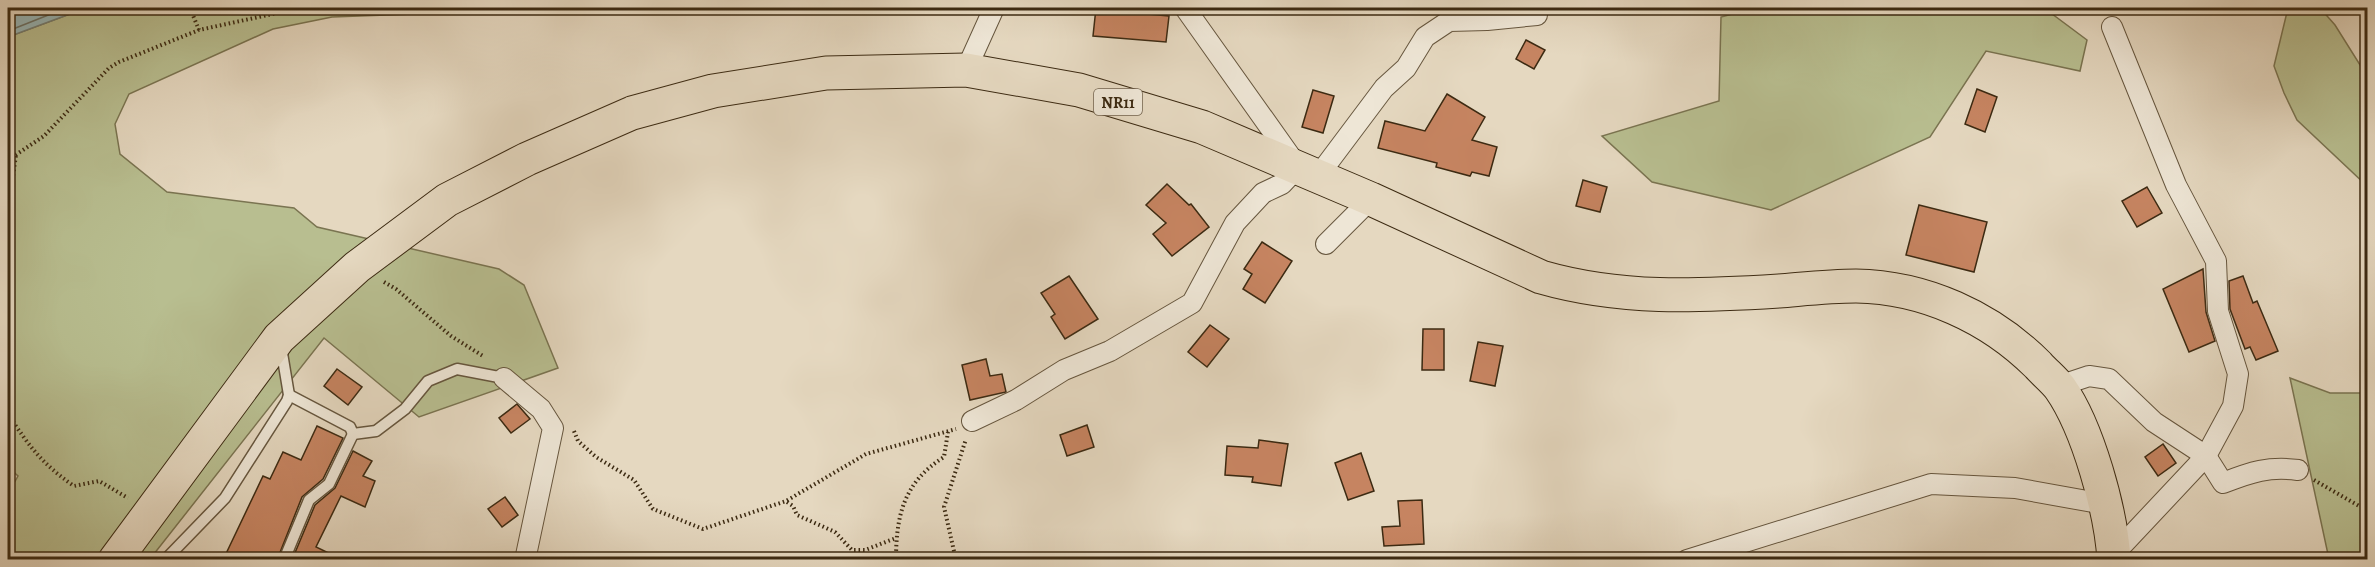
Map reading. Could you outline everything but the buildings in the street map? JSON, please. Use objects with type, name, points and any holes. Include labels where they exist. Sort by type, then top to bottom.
[{"type":"highway","name":"NR11","points":[[115,560],[279,338],[357,267],[447,200],[527,159],[632,113],[713,91],[826,73],[966,70],[1079,90],[1202,127],[1371,199],[1541,277],[1601,291],[1657,296],[1713,295],[1856,286],[1899,290],[1964,311],[2021,348],[2058,386],[2069,403],[2096,471],[2114,557]]},
{"type":"street","points":[[966,70],[994,8]]},
{"type":"street","points":[[1185,8],[1308,172]]},
{"type":"street","points":[[972,421],[1016,400],[1064,370],[1110,351],[1192,303],[1235,223],[1263,193],[1308,172],[1384,88],[1406,68],[1425,37],[1449,21],[1537,15]]},
{"type":"street","points":[[2112,27],[2176,185],[2216,261],[2218,311],[2238,374],[2233,406],[2206,456],[2114,557]]},
{"type":"street","points":[[1326,244],[1371,199]]},
{"type":"street","points":[[2058,386],[2089,376],[2109,379],[2154,422],[2206,456],[2223,483],[2249,473],[2277,467],[2298,470]]},
{"type":"street","points":[[504,378],[541,409],[553,428],[525,560]]},
{"type":"street","points":[[1687,560],[1932,484],[2015,488],[2104,504]]},
{"type":"lane","points":[[165,560],[225,498],[287,401],[289,395],[279,338]]},
{"type":"lane","points":[[353,434],[376,431],[405,409],[428,381],[457,369],[504,378]]},
{"type":"lane","points":[[284,560],[309,500],[329,484],[353,434],[350,427],[289,395]]},
{"type":"path","points":[[190,8],[199,30]]},
{"type":"path","points":[[8,160],[44,136],[109,68],[119,62],[199,30],[300,8]]},
{"type":"path","points":[[8,211],[16,154]]},
{"type":"path","points":[[8,414],[41,461],[74,486],[99,481],[151,511]]},
{"type":"path","points":[[703,529],[786,501],[866,453],[936,433],[948,432],[972,421]]},
{"type":"path","points":[[957,560],[944,507],[972,421]]},
{"type":"path","points":[[896,560],[896,538],[907,492],[930,465],[944,457],[948,432]]},
{"type":"path","points":[[2298,470],[2367,511]]},
{"type":"path","points":[[786,501],[793,506],[797,515],[835,532],[852,550],[865,550],[896,538]]},
{"type":"green space","points":[[86,8],[511,8],[496,11],[332,17],[273,29],[129,94],[115,124],[120,154],[167,192],[294,208],[317,227],[499,269],[524,285],[558,368],[419,417],[324,338],[150,559],[8,559],[8,494],[18,476],[8,467],[8,37]]},
{"type":"green space","points":[[1755,8],[2044,8],[2087,40],[2080,71],[1986,51],[1930,137],[1771,210],[1652,182],[1602,136],[1719,101],[1721,17]]},
{"type":"green space","points":[[2288,8],[2320,8],[2335,25],[2367,76],[2367,186],[2297,120],[2284,93],[2274,66]]},
{"type":"green space","points":[[2290,378],[2330,393],[2367,393],[2367,559],[2329,559]]},
{"type":"water","points":[[8,8],[86,8],[8,37]]}]
